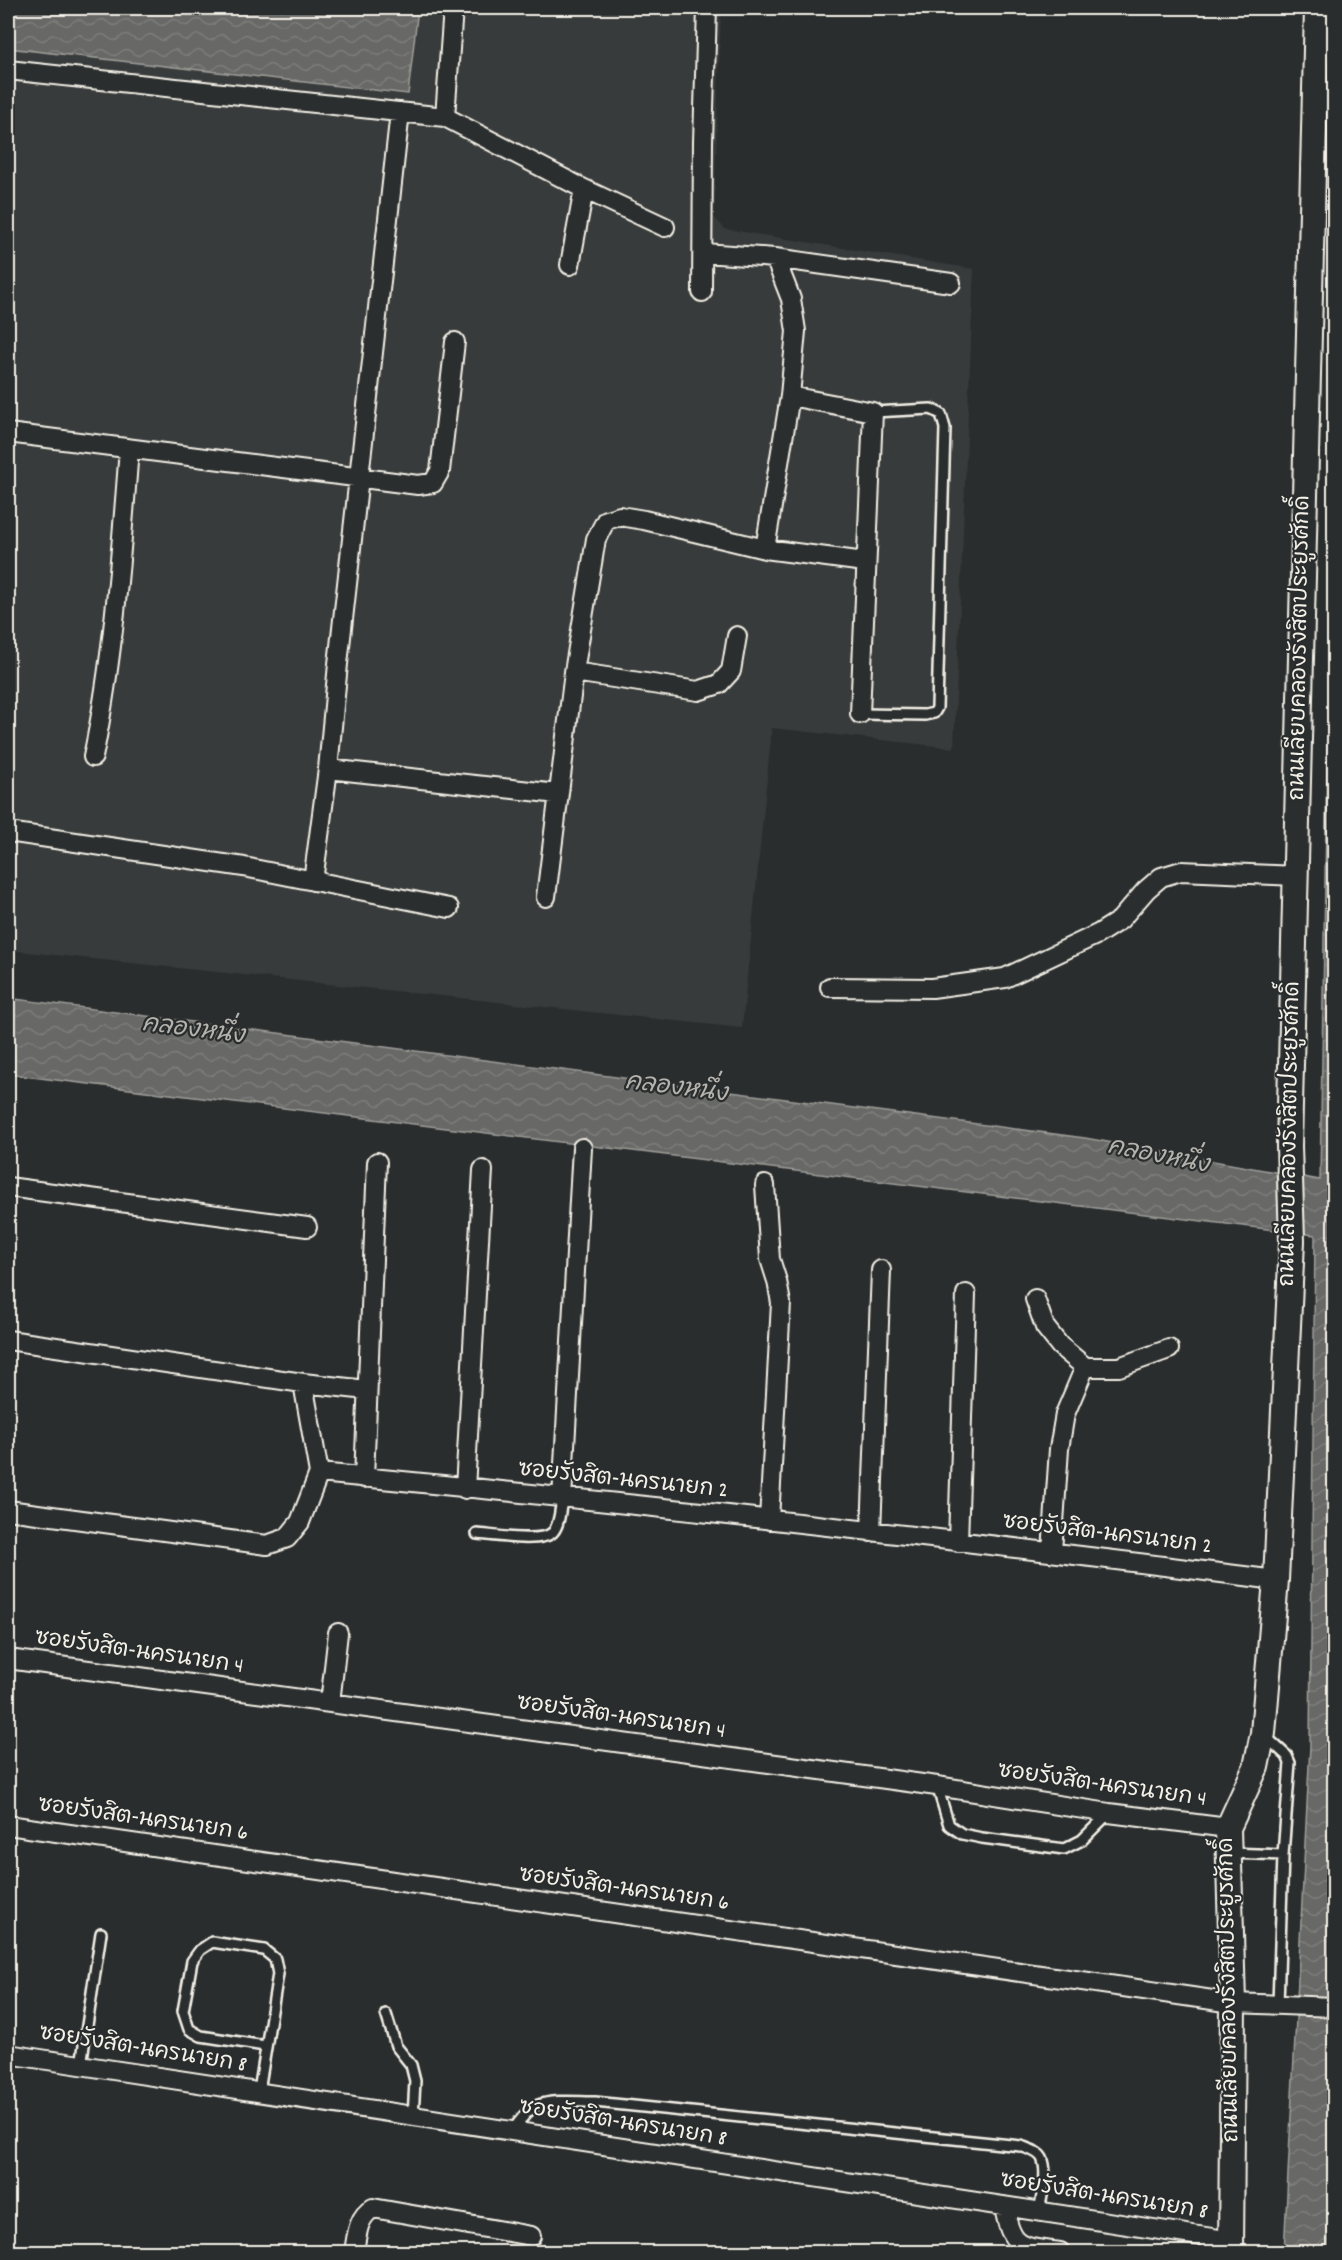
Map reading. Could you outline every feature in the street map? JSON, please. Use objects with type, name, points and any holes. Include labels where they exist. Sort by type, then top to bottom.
[{"type":"street","points":[[445,117],[453,8]]},
{"type":"street","points":[[702,292],[707,8]]},
{"type":"street","name":"ถนนเลียบคลองรังสิตประยูรศักดิ์","points":[[1231,2247],[1233,2003],[1227,1828],[1256,1767],[1263,1733],[1276,1580],[1292,1242],[1289,1146],[1317,8]]},
{"type":"street","points":[[8,70],[445,117],[584,189],[665,227]]},
{"type":"street","points":[[313,881],[328,769],[400,112]]},
{"type":"street","points":[[570,265],[584,189]]},
{"type":"street","points":[[704,253],[775,258],[951,283]]},
{"type":"street","points":[[765,549],[790,396],[796,331],[791,299],[775,258]]},
{"type":"street","points":[[8,433],[418,485],[433,483],[440,471],[455,342]]},
{"type":"street","points":[[790,396],[873,412],[860,714]]},
{"type":"street","points":[[93,757],[112,634],[129,449]]},
{"type":"street","points":[[546,897],[574,672],[596,539],[606,520],[620,516],[765,549],[865,562]]},
{"type":"street","points":[[574,672],[698,691],[720,684],[731,671],[736,636]]},
{"type":"street","points":[[328,769],[558,794]]},
{"type":"street","points":[[8,832],[233,865],[449,908]]},
{"type":"street","points":[[831,987],[932,988],[1005,978],[1120,920],[1146,890],[1161,877],[1181,871],[1296,876]]},
{"type":"street","points":[[562,1499],[582,1148]]},
{"type":"street","points":[[364,1478],[377,1162]]},
{"type":"street","points":[[465,1489],[483,1170]]},
{"type":"street","points":[[765,1185],[770,1260],[781,1302],[769,1520]]},
{"type":"street","points":[[8,1186],[307,1227]]},
{"type":"street","points":[[871,1532],[881,1270]]},
{"type":"street","points":[[958,1542],[966,1294]]},
{"type":"street","points":[[1035,1299],[1045,1327],[1060,1346],[1085,1367],[1119,1366],[1169,1349]]},
{"type":"street","points":[[8,1340],[303,1383],[367,1390]]},
{"type":"street","points":[[1053,1552],[1059,1449],[1065,1414],[1085,1367]]},
{"type":"street","points":[[8,1510],[267,1545],[287,1538],[300,1522],[318,1473],[303,1383]]},
{"type":"street","name":"ซอยรังสิต-นครนายก 2","points":[[318,1473],[769,1520],[1276,1580]]},
{"type":"street","points":[[330,1703],[338,1633]]},
{"type":"street","name":"ซอยรังสิต-นครนายก 4","points":[[8,1659],[1227,1828]]},
{"type":"street","name":"ซอยรังสิต-นครนายก 6","points":[[8,1825],[1233,2003],[1335,2007]]},
{"type":"street","name":"ซอยรังสิต-นครนายก 8","points":[[8,2054],[1004,2206],[1231,2247]]},
{"type":"street","points":[[1004,2206],[1007,2227],[1014,2239],[1022,2246],[1060,2253]]},
{"type":"street","points":[[354,2253],[358,2226],[365,2213],[373,2208],[531,2236]]},
{"type":"lane","points":[[860,714],[925,715],[933,713],[937,708],[945,428],[941,414],[931,409],[873,412]]},
{"type":"lane","points":[[477,1534],[540,1538],[552,1532],[557,1522],[562,1499]]},
{"type":"lane","points":[[1263,1733],[1287,1756],[1290,1763],[1283,1856],[1286,2004]]},
{"type":"lane","points":[[937,1786],[949,1825],[962,1834],[982,1838],[1064,1849],[1082,1840],[1109,1813]]},
{"type":"lane","points":[[1227,1853],[1283,1856]]},
{"type":"lane","points":[[81,2065],[101,1934]]},
{"type":"lane","points":[[259,2091],[278,1974],[275,1959],[264,1950],[212,1942],[200,1950],[192,1961],[183,2011],[189,2029],[201,2036],[265,2046]]},
{"type":"lane","points":[[386,2014],[396,2046],[411,2065],[415,2081],[413,2117]]},
{"type":"lane","points":[[512,2131],[535,2107],[551,2103],[595,2102],[1021,2146],[1034,2151],[1041,2158],[1044,2174],[1039,2212]]},
{"type":"shaded area","points":[[8,8],[721,8],[714,217],[725,229],[974,269],[954,748],[772,728],[742,1028],[8,950]]},
{"type":"water","points":[[8,8],[418,8],[408,94],[8,48]]},
{"type":"water","name":"คลองหนึ่ง","points":[[1334,341],[1334,2252],[1284,2252],[1310,1746],[1315,1235],[8,1074],[8,998],[1085,1138],[1320,1180]]}]
